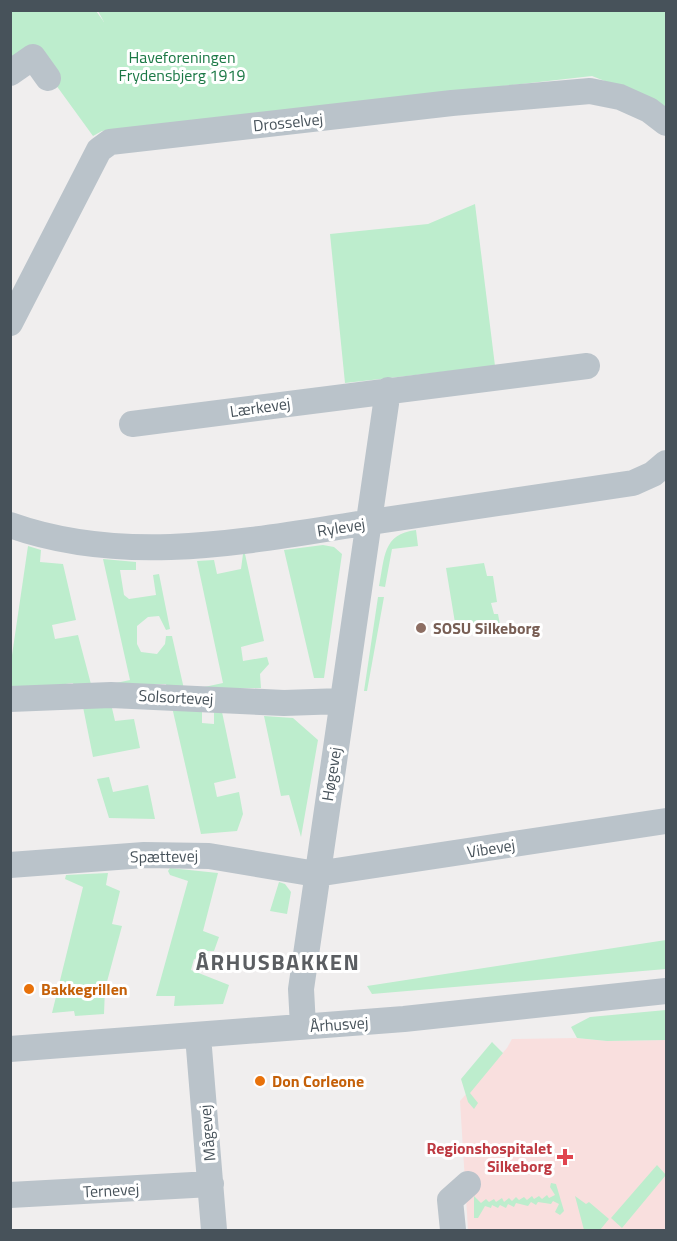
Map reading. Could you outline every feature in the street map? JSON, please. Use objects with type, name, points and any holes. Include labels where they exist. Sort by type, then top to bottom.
[{"type":"street","points":[[10,73],[33,57],[48,78]]},
{"type":"street","name":"Drosselvej","points":[[10,323],[99,150],[110,142],[441,104],[579,92],[620,97],[649,110],[666,123]]},
{"type":"street","name":"Lærkevej","points":[[132,424],[587,366]]},
{"type":"street","points":[[369,522],[388,390]]},
{"type":"street","name":"Rylevej","points":[[10,525],[65,539],[158,548],[245,541],[633,483],[652,474],[666,463]]},
{"type":"street","name":"Høgevej","points":[[303,1026],[301,989],[316,874],[369,522]]},
{"type":"street","name":"Solsortevej","points":[[10,699],[111,694],[284,703],[342,701]]},
{"type":"street","name":"Vibevej","points":[[316,874],[666,821]]},
{"type":"street","name":"Spættevej","points":[[10,865],[144,855],[209,856],[316,874]]},
{"type":"street","name":"Århusvej","points":[[10,1049],[404,1019],[666,991]]},
{"type":"street","name":"Mågevej","points":[[198,1036],[214,1230]]},
{"type":"street","name":"Ternevej","points":[[10,1195],[211,1184]]},
{"type":"street","points":[[453,1230],[459,1192]]},
{"type":"shaded area","name":"Regionshospitalet Silkeborg","points":[[577,1038],[607,1041],[666,1040],[666,1230],[468,1230],[460,1101],[507,1048],[512,1039]]},
{"type":"green space","name":"Haveforeningen Frydensbjerg 1919","points":[[11,11],[96,11],[104,22],[98,11],[666,11],[666,109],[653,100],[592,76],[102,131],[93,136],[32,52],[11,66]]},
{"type":"green space","points":[[475,204],[495,366],[345,383],[330,234],[428,224]]},
{"type":"green space","points":[[416,530],[418,546],[392,549],[385,587],[379,586],[384,557],[391,542],[405,532]]},
{"type":"green space","points":[[323,545],[334,547],[342,554],[324,678],[314,678],[284,550]]},
{"type":"green space","points":[[28,546],[41,550],[40,562],[63,564],[76,620],[52,625],[55,639],[78,635],[92,688],[74,688],[73,683],[11,691],[11,662]]},
{"type":"green space","points":[[243,554],[245,554],[264,641],[241,647],[243,661],[267,657],[269,664],[260,674],[261,688],[195,689],[223,683],[197,561],[214,560],[217,574],[241,569]]},
{"type":"green space","points":[[103,559],[136,562],[136,570],[120,570],[124,595],[129,599],[156,595],[153,575],[159,574],[170,629],[166,630],[159,616],[148,617],[137,626],[137,644],[141,652],[157,654],[165,644],[166,636],[172,636],[184,689],[167,689],[166,684],[154,684],[153,688],[116,683],[130,680]]},
{"type":"green space","points":[[484,563],[487,576],[493,576],[497,602],[491,603],[494,614],[498,614],[501,630],[457,635],[446,568]]},
{"type":"green space","points":[[378,597],[384,597],[367,691],[364,691]]},
{"type":"green space","points":[[83,707],[112,708],[115,721],[134,719],[140,748],[93,757]]},
{"type":"green space","points":[[172,707],[202,710],[202,723],[214,724],[214,711],[222,712],[236,778],[214,783],[217,797],[239,792],[243,814],[237,831],[201,834]]},
{"type":"green space","points":[[264,716],[293,718],[318,740],[301,837],[289,795],[281,796]]},
{"type":"green space","points":[[109,777],[113,792],[148,785],[155,819],[109,818],[97,779]]},
{"type":"green space","points":[[170,868],[218,873],[203,931],[219,937],[214,951],[207,951],[203,961],[194,959],[191,970],[229,985],[223,1004],[174,1006],[175,996],[156,996],[188,881],[170,875],[168,871]]},
{"type":"green space","points":[[108,873],[106,885],[120,891],[112,924],[122,926],[105,989],[104,1014],[75,1016],[74,1011],[52,1013],[83,887],[65,879],[66,875]]},
{"type":"green space","points":[[279,882],[285,884],[291,892],[287,914],[270,911]]},
{"type":"green space","points":[[666,940],[666,969],[372,994],[367,986]]},
{"type":"green space","points":[[666,1010],[666,1040],[607,1041],[577,1038],[571,1027],[590,1017]]},
{"type":"green space","points":[[492,1042],[503,1053],[470,1093],[478,1103],[474,1109],[468,1102],[461,1079]]},
{"type":"green space","points":[[657,1165],[666,1175],[622,1228],[611,1218]]},
{"type":"green space","points":[[551,1183],[556,1184],[564,1211],[560,1215],[555,1212],[559,1204],[553,1201],[551,1204],[538,1202],[536,1205],[531,1202],[528,1206],[516,1203],[514,1207],[508,1204],[506,1208],[500,1205],[498,1208],[492,1205],[491,1208],[485,1206],[478,1218],[474,1218],[474,1196],[481,1203],[486,1199],[489,1202],[494,1199],[496,1202],[502,1198],[504,1202],[509,1198],[512,1201],[516,1197],[519,1200],[524,1197],[527,1200],[532,1196],[534,1199],[539,1196],[542,1199],[547,1195],[549,1198],[555,1195],[550,1187]]},
{"type":"green space","points":[[575,1196],[586,1204],[589,1202],[609,1219],[600,1230],[584,1230]]},
{"type":"place","name":"SOSU Silkeborg","points":[[421,628]]},
{"type":"place","name":"Bakkegrillen","points":[[29,989]]},
{"type":"place","name":"Don Corleone","points":[[260,1081]]},
{"type":"place","name":"Regionshospitalet Silkeborg","points":[[565,1157]]},
{"type":"district","name":"ÅRHUSBAKKEN","points":[[278,962]]}]
